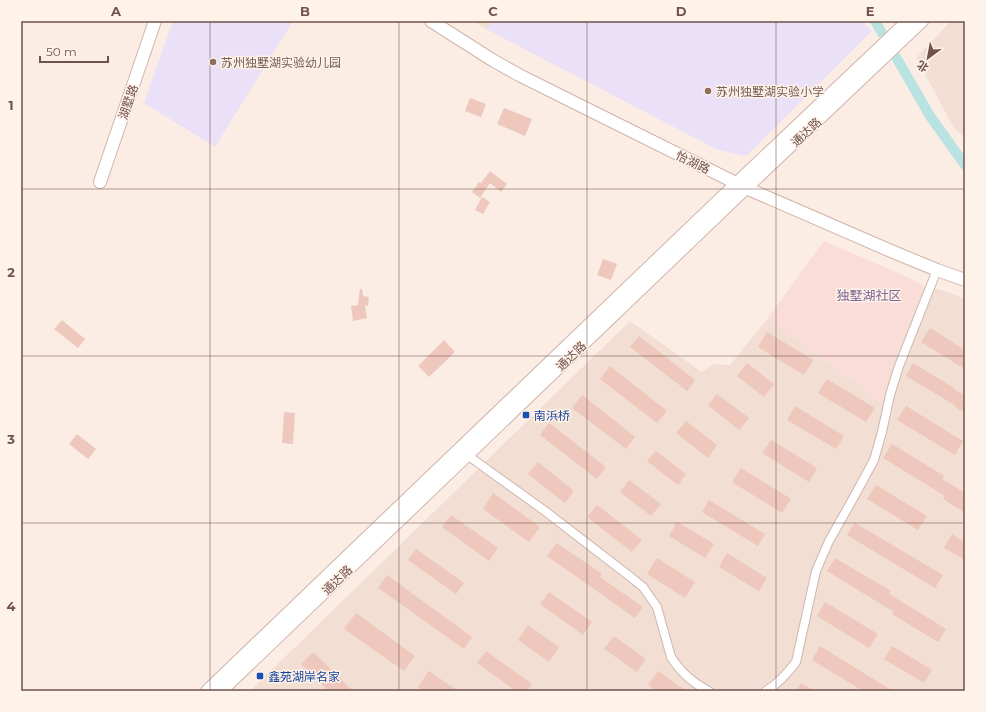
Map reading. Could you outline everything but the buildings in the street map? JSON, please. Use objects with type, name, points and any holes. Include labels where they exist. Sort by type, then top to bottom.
[{"type":"main road","name":"湖墅路","points":[[100,182],[155,21]]},
{"type":"main road","name":"怡湖路","points":[[431,21],[494,61],[521,76],[741,186],[890,251],[965,280]]},
{"type":"main road","name":"通达路","points":[[207,691],[463,452],[741,186],[908,21]]},
{"type":"main road","name":"通达路","points":[[741,186],[922,21]]},
{"type":"main road","name":"通达路","points":[[221,691],[463,452]]},
{"type":"street","points":[[766,691],[772,688],[788,674],[796,662],[816,571],[829,541],[874,460],[890,395],[899,366],[937,270]]},
{"type":"street","points":[[463,452],[551,516],[643,587],[657,607],[671,657],[676,664],[700,687],[709,691]]},
{"type":"shaded area","name":"苏州独墅湖实验幼儿园","points":[[173,21],[293,21],[215,147],[144,103]]},
{"type":"shaded area","points":[[473,21],[494,21],[486,29]]},
{"type":"shaded area","name":"苏州独墅湖实验小学","points":[[494,21],[861,21],[872,31],[746,156],[718,150],[486,29]]},
{"type":"shaded area","points":[[951,21],[965,21],[965,138],[954,128],[916,58]]},
{"type":"shaded area","points":[[824,241],[914,280],[923,286],[886,382],[883,403],[768,318]]},
{"type":"shaded area","points":[[923,286],[945,291],[965,299],[965,691],[250,691],[630,321],[702,372],[713,364],[730,365],[768,318],[883,403],[886,382]]},
{"type":"waterway","points":[[875,21],[882,33]]},
{"type":"waterway","points":[[896,57],[930,116],[965,165]]},
{"type":"place","name":"苏州独墅湖实验幼儿园","points":[[213,62]]},
{"type":"place","name":"苏州独墅湖实验小学","points":[[708,91]]},
{"type":"place","name":"南浜桥","points":[[526,415]]},
{"type":"place","name":"鑫苑湖岸名家","points":[[260,676]]},
{"type":"district","name":"独墅湖社区","points":[[869,295]]}]
